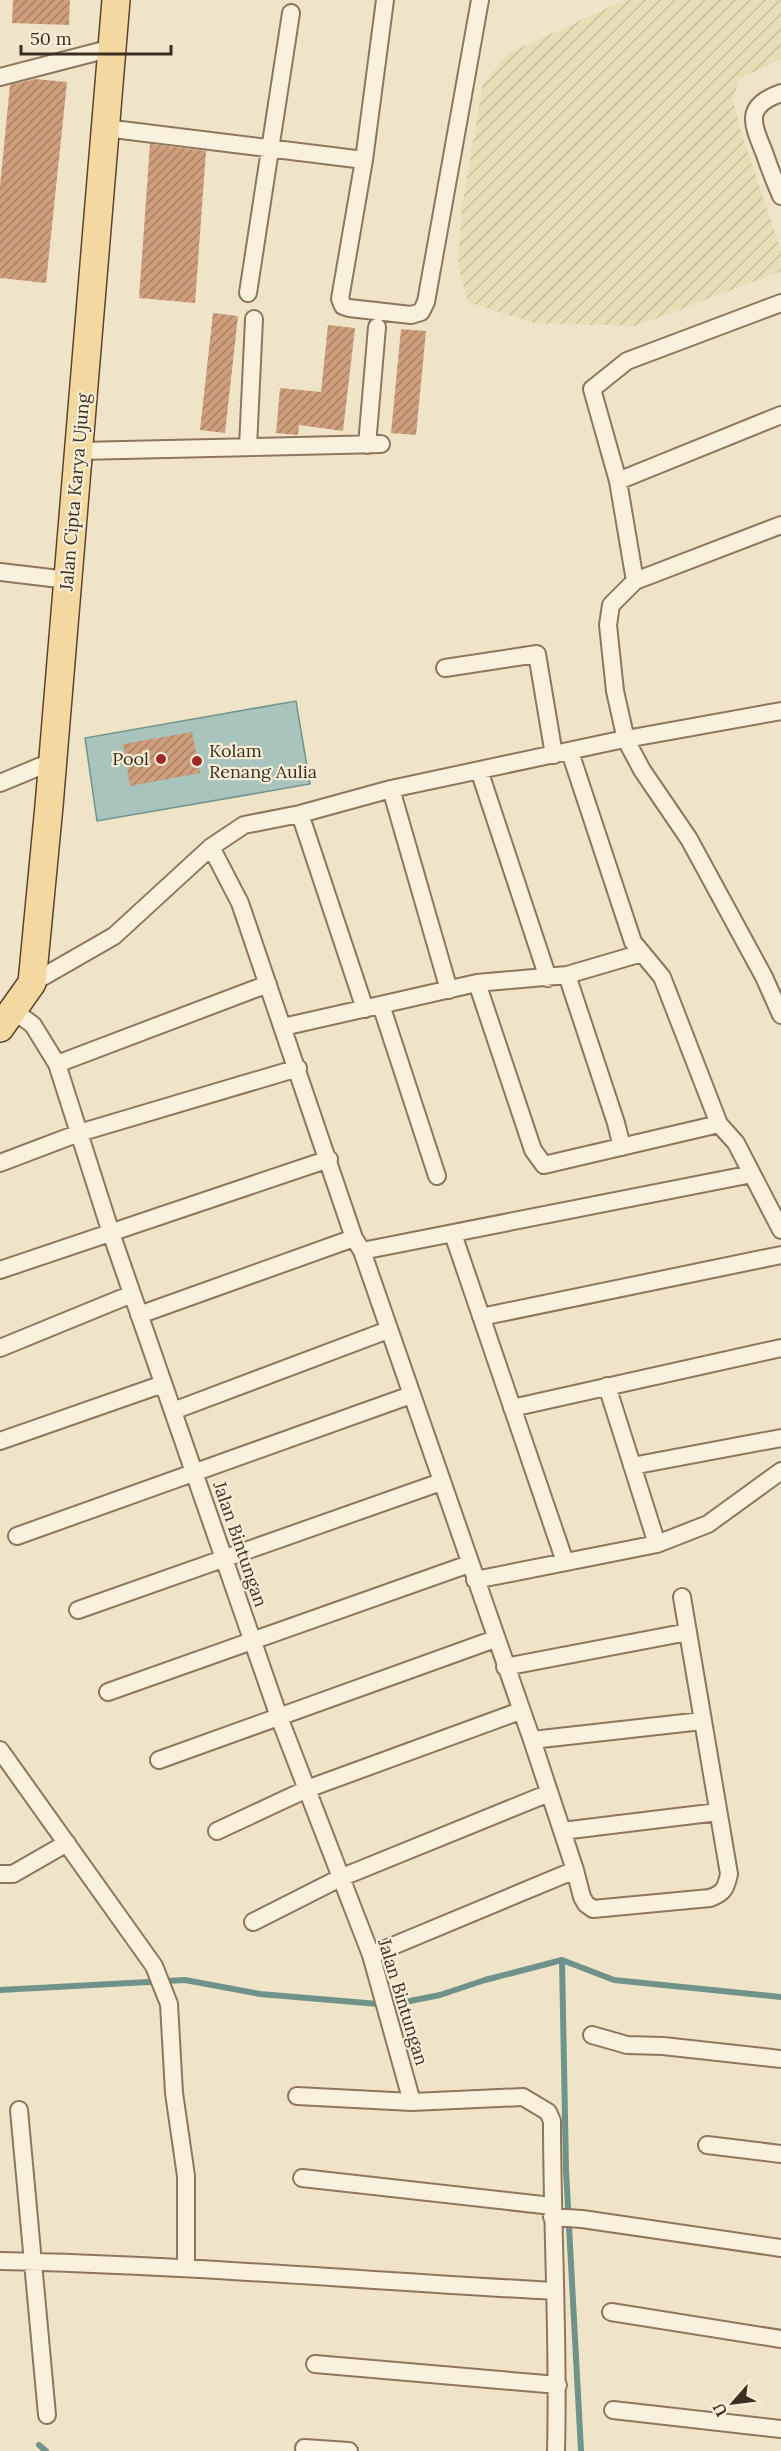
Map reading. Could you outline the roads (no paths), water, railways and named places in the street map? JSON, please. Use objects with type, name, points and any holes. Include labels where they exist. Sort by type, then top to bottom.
[{"type":"main road","name":"Jalan Cipta Karya Ujung","points":[[32,983],[116,0]]},
{"type":"main road","points":[[6,1019],[32,983]]},
{"type":"street","points":[[385,0],[364,160],[340,299],[343,306],[349,308],[411,315],[421,312],[426,302],[480,0]]},
{"type":"street","points":[[248,293],[291,13]]},
{"type":"street","points":[[0,76],[112,48]]},
{"type":"street","points":[[781,93],[772,96],[756,108],[752,124],[781,196]]},
{"type":"street","points":[[105,128],[364,160]]},
{"type":"street","points":[[635,581],[618,481],[592,388],[627,361],[781,303]]},
{"type":"street","points":[[248,447],[254,319]]},
{"type":"street","points":[[79,451],[374,445],[377,327]]},
{"type":"street","points":[[618,481],[781,415]]},
{"type":"street","points":[[781,525],[635,581],[611,605],[608,625],[615,691],[626,740],[642,770],[689,839],[764,977],[781,1015]]},
{"type":"street","points":[[0,572],[68,580]]},
{"type":"street","points":[[445,668],[537,654],[562,754],[633,942],[662,977],[719,1124],[736,1143],[781,1230]]},
{"type":"street","points":[[32,983],[114,936],[212,847],[244,825],[300,814],[391,789],[479,770],[781,711]]},
{"type":"street","points":[[0,783],[41,766]]},
{"type":"street","points":[[479,770],[548,978]]},
{"type":"street","points":[[391,789],[449,990]]},
{"type":"street","points":[[300,814],[438,1176]]},
{"type":"street","points":[[212,847],[240,903],[532,1740],[576,1870],[582,1897],[593,1909],[710,1898],[722,1893],[727,1886],[729,1874],[682,1597]]},
{"type":"street","points":[[283,1027],[477,983],[567,975],[642,953]]},
{"type":"street","points":[[567,975],[614,1114],[622,1147]]},
{"type":"street","points":[[477,983],[532,1150],[544,1165],[719,1124]]},
{"type":"street","points":[[57,1064],[268,984]]},
{"type":"street","name":"Jalan Bintungan","points":[[6,1019],[33,1026],[57,1064],[111,1233],[279,1717],[371,1955],[412,2102]]},
{"type":"street","points":[[0,1163],[79,1133],[298,1068]]},
{"type":"street","points":[[0,1270],[329,1160]]},
{"type":"street","points":[[139,1315],[358,1244],[453,1234],[752,1174]]},
{"type":"street","points":[[453,1234],[566,1562]]},
{"type":"street","points":[[481,1317],[781,1254]]},
{"type":"street","points":[[0,1348],[132,1294]]},
{"type":"street","points":[[172,1410],[388,1330]]},
{"type":"street","points":[[512,1408],[781,1348]]},
{"type":"street","points":[[0,1441],[163,1384]]},
{"type":"street","points":[[607,1386],[657,1544]]},
{"type":"street","points":[[17,1536],[411,1395]]},
{"type":"street","points":[[632,1466],[781,1438]]},
{"type":"street","points":[[475,1580],[657,1544],[708,1524],[781,1471]]},
{"type":"street","points":[[78,1610],[441,1482]]},
{"type":"street","points":[[108,1692],[469,1564]]},
{"type":"street","points":[[505,1667],[688,1632]]},
{"type":"street","points":[[159,1760],[495,1639]]},
{"type":"street","points":[[218,1831],[307,1789],[520,1711]]},
{"type":"street","points":[[532,1740],[702,1721]]},
{"type":"street","points":[[0,1750],[154,1966],[168,2004],[174,2093],[186,2176],[186,2267]]},
{"type":"street","points":[[253,1922],[340,1878],[549,1793]]},
{"type":"street","points":[[562,1831],[717,1812]]},
{"type":"street","points":[[0,1874],[13,1874],[67,1843]]},
{"type":"street","points":[[371,1955],[576,1870]]},
{"type":"street","points":[[592,2035],[627,2044],[781,2060]]},
{"type":"street","points":[[297,2096],[412,2102],[523,2097],[548,2112],[552,2121],[555,2214],[558,2385],[556,2451]]},
{"type":"street","points":[[19,2110],[47,2415]]},
{"type":"street","points":[[707,2145],[781,2154]]},
{"type":"street","points":[[302,2178],[781,2248]]},
{"type":"street","points":[[0,2261],[186,2267],[555,2291]]},
{"type":"street","points":[[611,2312],[781,2339]]},
{"type":"street","points":[[315,2364],[558,2385]]},
{"type":"street","points":[[613,2410],[781,2429]]},
{"type":"street","points":[[304,2448],[349,2451]]},
{"type":"water","name":"Kolam Renang Aulia","points":[[296,701],[310,784],[97,821],[85,738]]},
{"type":"waterway","points":[[0,1990],[185,1980],[260,1994],[390,2005],[440,1995],[485,1980],[562,1960]]},
{"type":"waterway","points":[[581,2451],[566,2170],[562,1960],[614,1980],[781,1997]]},
{"type":"waterway","points":[[39,2445],[46,2451]]},
{"type":"place","name":"Pool","points":[[161,759]]},
{"type":"place","name":"Kolam Renang Aulia","points":[[197,761]]}]
